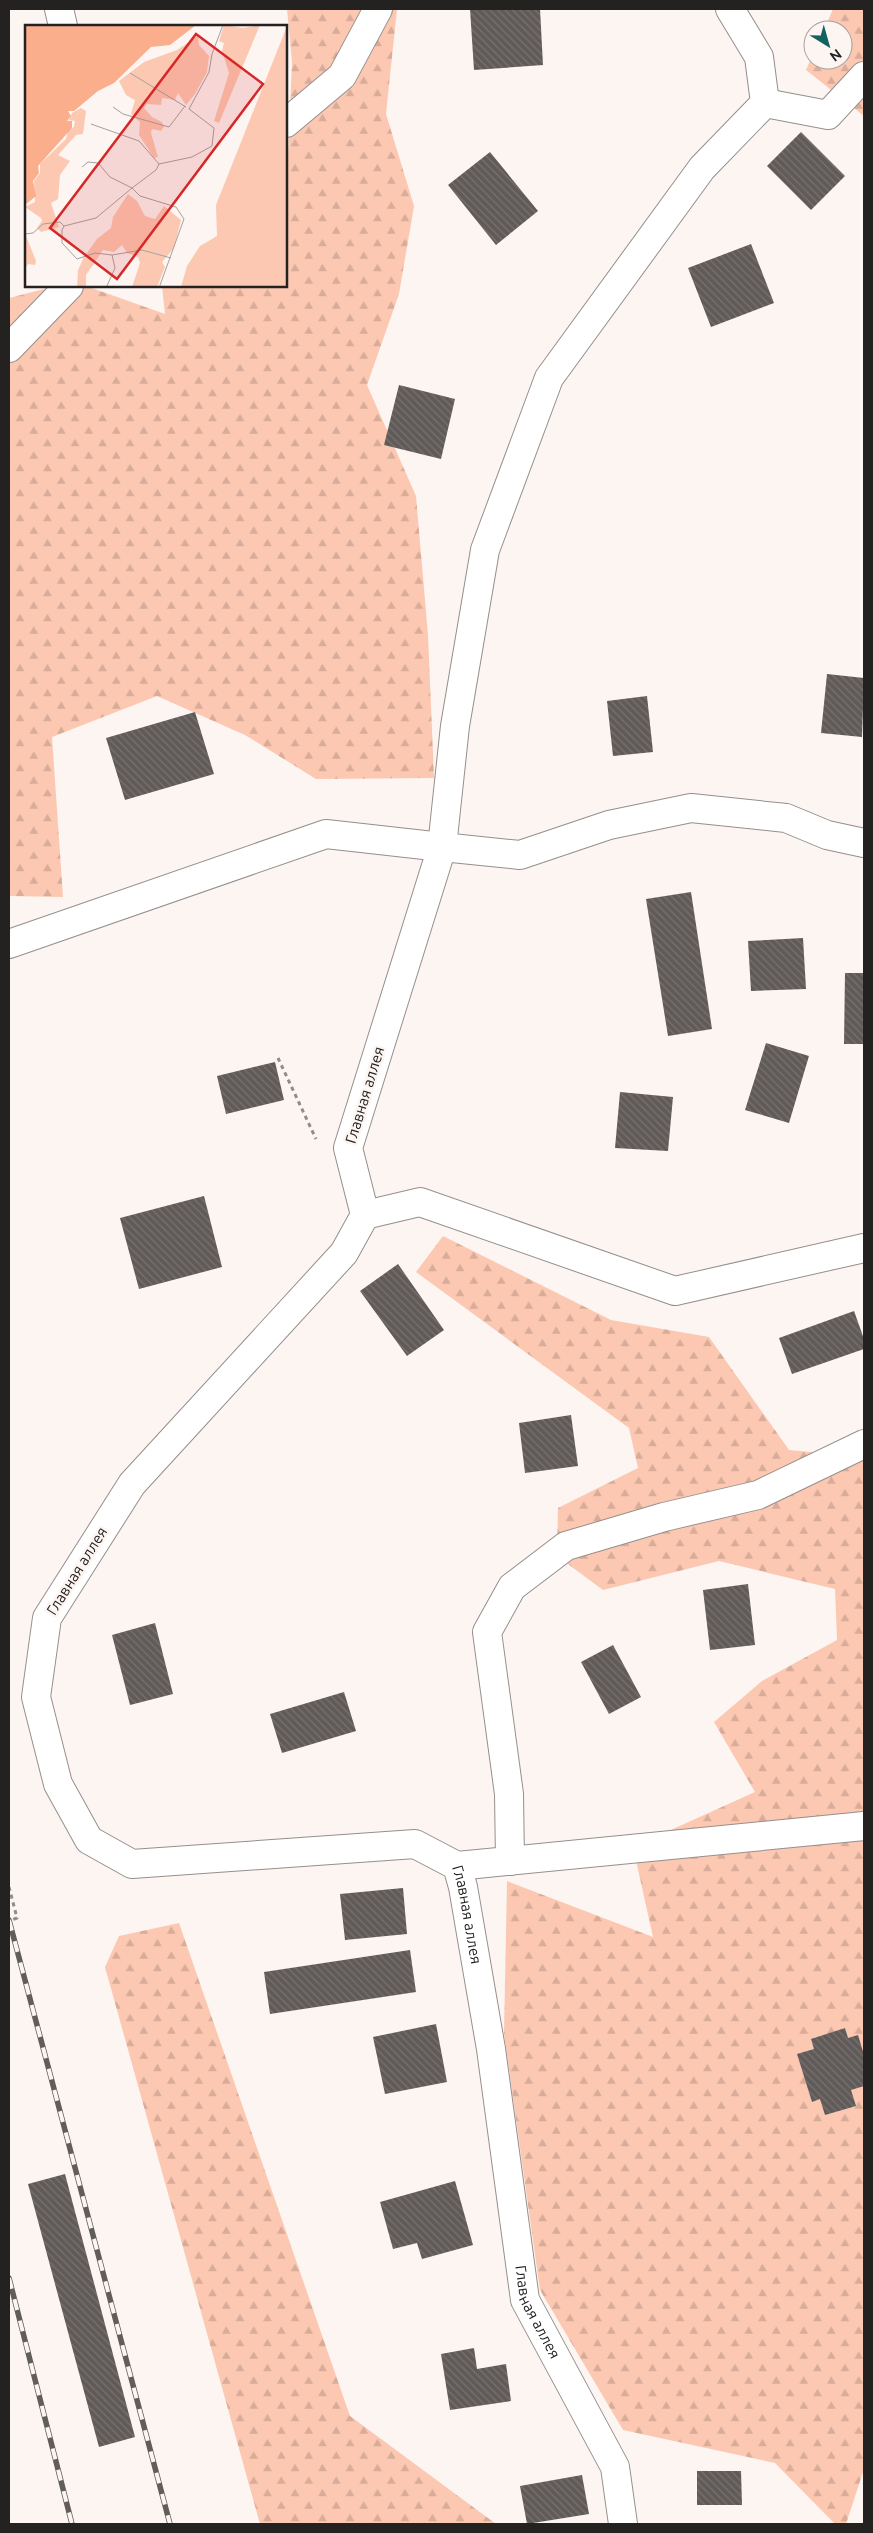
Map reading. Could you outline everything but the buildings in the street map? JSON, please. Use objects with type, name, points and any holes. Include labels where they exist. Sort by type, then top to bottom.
[{"type":"street","points":[[59,9],[63,25]]},
{"type":"street","points":[[288,121],[342,76],[378,9]]},
{"type":"street","points":[[730,9],[760,57],[765,103],[828,115],[864,76]]},
{"type":"street","name":"Главная аллея","points":[[622,2524],[615,2467],[525,2300],[491,2049],[463,1887],[457,1866],[415,1844],[132,1864],[89,1840],[58,1784],[36,1697],[46,1618],[132,1484],[344,1253],[365,1216],[348,1148],[442,847],[456,726],[485,550],[549,378],[702,168],[765,103]]},
{"type":"street","points":[[9,348],[67,288]]},
{"type":"street","points":[[9,944],[326,834],[520,855],[608,825],[691,808],[786,818],[827,835],[864,843]]},
{"type":"street","points":[[365,1216],[420,1202],[675,1291],[864,1248]]},
{"type":"street","points":[[510,1860],[509,1794],[487,1632],[512,1587],[566,1546],[664,1517],[758,1495],[864,1444]]},
{"type":"street","points":[[457,1866],[864,1826]]},
{"type":"path","points":[[278,1058],[315,1138],[348,1148]]},
{"type":"path","points":[[9,1887],[17,1918],[9,1921]]},
{"type":"green space","points":[[287,9],[397,9],[386,114],[414,206],[399,294],[367,385],[416,496],[428,635],[434,778],[316,779],[245,735],[157,696],[52,737],[63,897],[9,896],[9,298],[48,288],[92,288],[165,314],[162,288],[288,288],[288,157],[292,62]]},
{"type":"green space","points":[[833,9],[864,9],[864,116],[806,70],[853,70],[853,20],[828,20]]},
{"type":"green space","points":[[443,1236],[611,1320],[709,1337],[789,1450],[864,1457],[864,2469],[846,2524],[835,2524],[775,2463],[623,2430],[540,2290],[504,2034],[507,1881],[653,1937],[633,1847],[755,1792],[714,1722],[762,1681],[837,1640],[835,1589],[719,1561],[603,1590],[557,1556],[558,1508],[638,1468],[629,1428],[416,1272]]},
{"type":"green space","points":[[179,1923],[350,2416],[496,2524],[260,2524],[105,1967],[119,1936]]},
{"type":"railway","points":[[9,1920],[170,2524]]},
{"type":"railway","points":[[9,2278],[72,2524]]}]
